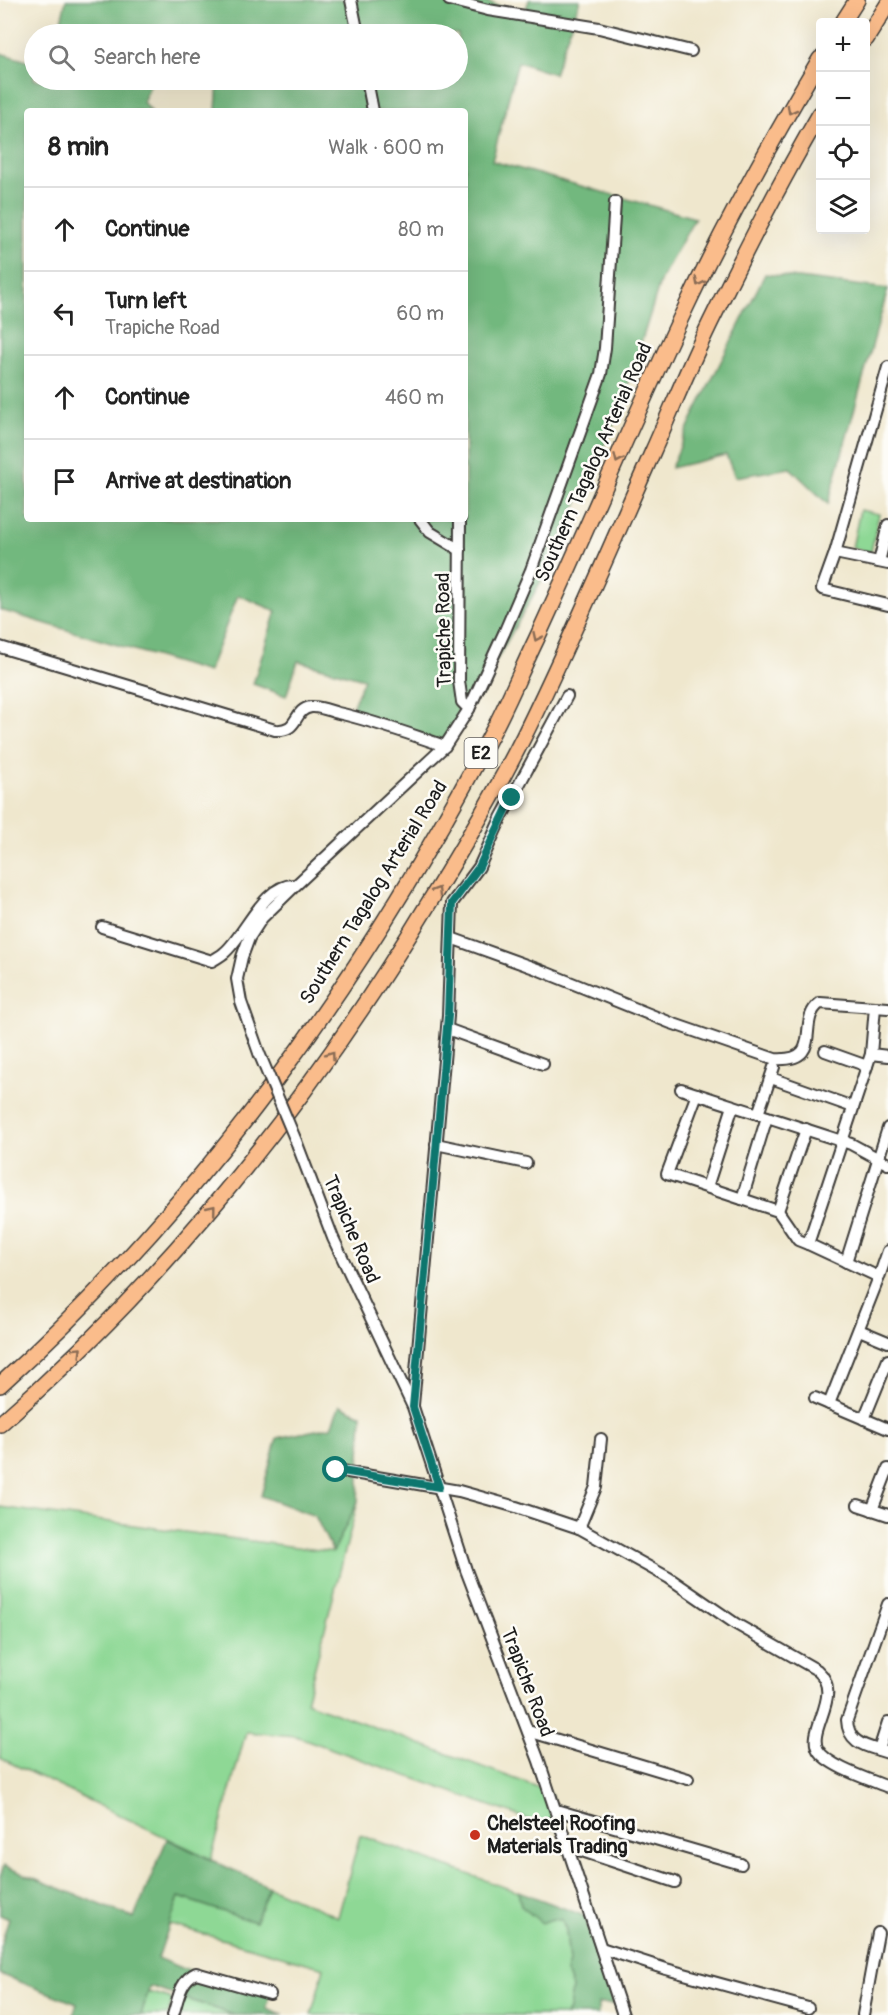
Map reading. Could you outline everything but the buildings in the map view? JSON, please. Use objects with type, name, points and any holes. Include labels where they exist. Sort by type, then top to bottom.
[{"type":"highway","points":[[846,18],[857,0]]},
{"type":"highway","points":[[870,33],[888,4]]},
{"type":"highway","name":"Southern Tagalog Arterial Road","points":[[0,1384],[108,1279],[177,1202],[252,1111],[309,1036],[373,940],[439,831],[494,729],[564,580],[686,306],[754,176],[816,66]]},
{"type":"highway","name":"E2","points":[[0,1424],[37,1392],[127,1302],[201,1222],[333,1054],[403,946],[466,842],[523,738],[591,593],[713,317],[816,122]]},
{"type":"highway","points":[[0,1431],[37,1392]]},
{"type":"street","points":[[351,0],[356,24]]},
{"type":"street","points":[[449,0],[488,10],[599,27],[691,51]]},
{"type":"street","points":[[369,90],[372,108]]},
{"type":"street","points":[[469,709],[531,570],[601,374],[605,348],[615,202]]},
{"type":"street","points":[[888,367],[884,396],[822,589],[888,605]]},
{"type":"street","points":[[422,522],[430,532],[460,550]]},
{"type":"street","name":"Trapiche Road","points":[[460,522],[459,681],[462,702],[469,709],[445,746],[262,918],[249,938],[237,979],[241,1002],[259,1053],[333,1238],[413,1407],[466,1570],[556,1810],[622,2015]]},
{"type":"street","points":[[835,553],[883,563],[888,525]]},
{"type":"street","points":[[0,647],[275,730],[283,731],[290,728],[299,714],[306,708],[314,707],[357,717],[445,746]]},
{"type":"street","points":[[413,1407],[447,1029],[452,903],[479,867],[501,818],[567,696]]},
{"type":"street","points":[[102,927],[212,960],[223,955],[258,908],[275,892],[288,885],[296,885]]},
{"type":"street","points":[[451,938],[537,969],[671,1023],[775,1059],[791,1059],[803,1052],[807,1045],[813,1010],[820,1003],[888,1008]]},
{"type":"street","points":[[808,1244],[871,1054],[875,1007]]},
{"type":"street","points":[[447,1029],[543,1064]]},
{"type":"street","points":[[825,1051],[867,1066]]},
{"type":"street","points":[[871,1054],[888,1056]]},
{"type":"street","points":[[742,1199],[772,1073],[853,1107]]},
{"type":"street","points":[[681,1089],[842,1141],[883,1161]]},
{"type":"street","points":[[697,1094],[668,1174],[778,1211],[798,1240],[879,1277]]},
{"type":"street","points":[[706,1187],[733,1106]]},
{"type":"street","points":[[846,1262],[883,1161],[888,1128]]},
{"type":"street","points":[[778,1211],[806,1129]]},
{"type":"street","points":[[436,1144],[526,1163]]},
{"type":"street","points":[[829,1404],[860,1330],[888,1251]]},
{"type":"street","points":[[860,1330],[888,1342]]},
{"type":"street","points":[[864,1419],[888,1360]]},
{"type":"street","points":[[815,1398],[888,1429]]},
{"type":"street","points":[[579,1528],[596,1487],[601,1439]]},
{"type":"street","points":[[872,1509],[888,1468]]},
{"type":"street","points":[[336,1470],[439,1487],[516,1507],[579,1528],[669,1578],[736,1624],[817,1670],[827,1682],[828,1692],[815,1741],[818,1751],[839,1767],[888,1787]]},
{"type":"street","points":[[858,1504],[888,1515]]},
{"type":"street","points":[[888,1604],[847,1720],[848,1732],[854,1740],[883,1752],[888,1722]]},
{"type":"street","points":[[528,1731],[688,1779]]},
{"type":"street","points":[[556,1810],[741,1864]]},
{"type":"street","points":[[567,1845],[675,1882]]},
{"type":"street","points":[[862,2015],[878,1933]]},
{"type":"street","points":[[600,1948],[808,2008]]},
{"type":"street","points":[[173,2015],[182,1987],[187,1979],[196,1973],[270,1994]]},
{"type":"green space","points":[[66,0],[483,0],[524,15],[529,0],[580,0],[554,74],[518,62],[492,161],[695,218],[661,279],[621,408],[545,574],[469,709],[445,746],[349,715],[364,679],[298,661],[286,696],[253,684],[276,611],[238,595],[208,672],[0,610],[0,53],[24,60],[24,90],[148,90],[143,102],[148,108],[24,108],[24,522],[468,522],[468,108],[216,108],[217,90],[468,90],[468,24],[60,24]]},
{"type":"green space","points":[[765,274],[888,289],[828,504],[790,468],[735,477],[726,455],[671,468],[690,423]]},
{"type":"green space","points":[[860,510],[879,514],[871,552],[852,548]]},
{"type":"green space","points":[[340,1405],[362,1415],[358,1501],[333,1552],[315,1516],[261,1496],[277,1438],[331,1427]]},
{"type":"green space","points":[[358,1501],[306,1702],[540,1788],[551,1795],[563,1832],[296,1736],[246,1732],[211,1859],[0,1758],[0,1507],[333,1552]]},
{"type":"green space","points":[[360,1835],[518,1892],[519,1896],[552,1919],[562,1920],[566,1930],[569,1962],[566,1972],[572,1988],[569,2010],[565,2015],[311,2015],[324,1968],[168,1924],[179,1897],[255,1922],[269,1887],[338,1917]]},
{"type":"green space","points":[[167,1839],[269,1887],[255,1922],[179,1897],[158,1958],[196,1974],[271,1994],[266,2009],[284,2015],[234,2015],[150,1986],[141,2015],[73,2015],[77,2004],[0,1974],[0,1947],[9,1919],[0,1915],[0,1877],[4,1866],[134,1918]]},
{"type":"green space","points":[[518,1891],[585,1916],[614,2004],[598,2004],[598,2015],[565,2015],[569,2010],[572,1988],[566,1972],[569,1962],[566,1930],[562,1920],[552,1919],[542,1923],[521,1906]]},
{"type":"green space","points":[[148,1992],[170,1998],[172,2001],[168,2015],[141,2015]]},
{"type":"green space","points":[[181,1997],[234,2015],[176,2015]]},
{"type":"place","name":"Chelsteel Roofing Materials Trading","points":[[475,1835]]},
{"type":"route","points":[[336,1470],[439,1487],[413,1407],[448,1016],[452,903],[479,867],[512,798]]}]
